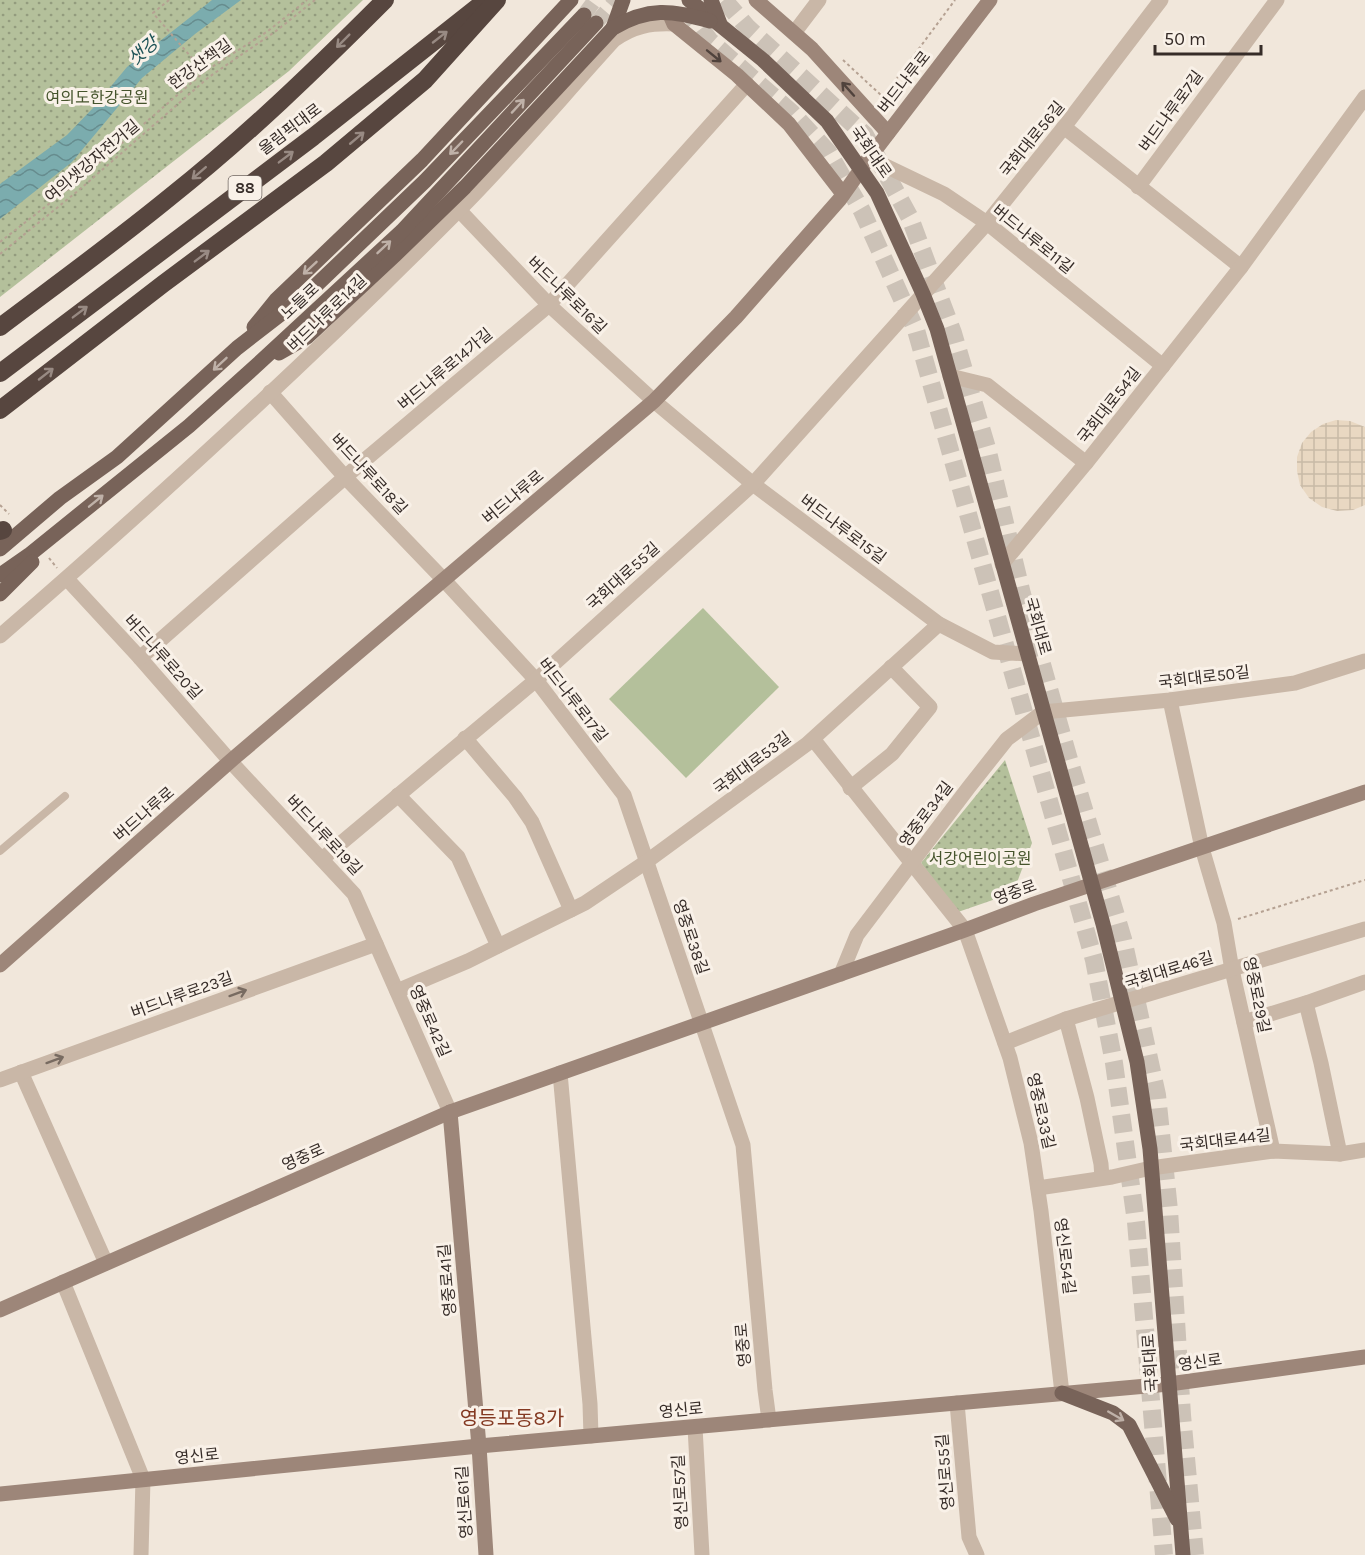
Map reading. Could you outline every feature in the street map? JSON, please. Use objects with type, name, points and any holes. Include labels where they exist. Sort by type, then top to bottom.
[{"type":"highway","name":"올림픽대로","points":[[0,327],[171,196],[260,121],[385,0]]},
{"type":"highway","name":"올림픽대로","points":[[0,373],[312,137],[486,0]]},
{"type":"highway","points":[[0,410],[154,291],[326,164],[425,80],[497,0]]},
{"type":"main road","points":[[237,348],[276,300],[422,160],[571,0]]},
{"type":"main road","points":[[613,28],[623,0]]},
{"type":"main road","name":"국회대로","points":[[689,0],[763,60],[827,121],[865,163],[937,329],[1092,885],[1137,1062],[1151,1168],[1183,1555]]},
{"type":"main road","points":[[711,0],[720,24]]},
{"type":"main road","points":[[756,0],[812,49],[888,133]]},
{"type":"main road","name":"버드나루로","points":[[0,964],[230,761],[654,400],[736,317],[843,194],[990,0]]},
{"type":"main road","points":[[254,369],[307,337],[395,255],[465,187],[613,28],[630,18],[655,11],[684,14],[720,24]]},
{"type":"main road","name":"노들로","points":[[0,575],[73,520],[189,426],[254,369],[402,231],[590,19],[308,293],[237,348],[117,457],[60,498],[1,536]]},
{"type":"main road","points":[[673,21],[747,84],[789,124],[843,194]]},
{"type":"main road","points":[[0,594],[73,520]]},
{"type":"main road","name":"영중로","points":[[0,1310],[450,1112],[1034,904],[1365,792]]},
{"type":"main road","name":"영중로41길","points":[[450,1112],[479,1446]]},
{"type":"main road","name":"영신로","points":[[0,1494],[479,1446],[1169,1384],[1365,1358]]},
{"type":"main road","points":[[1062,1393],[1113,1413],[1129,1425],[1180,1525]]},
{"type":"main road","name":"영신로61길","points":[[479,1446],[486,1555]]},
{"type":"street","points":[[794,33],[819,0]]},
{"type":"street","name":"국회대로56길","points":[[923,294],[987,224],[1161,0]]},
{"type":"street","name":"버드나루로7길","points":[[1138,187],[1271,2]]},
{"type":"street","name":"버드나루로14길","points":[[0,636],[67,579],[270,392],[459,210],[614,40],[638,27],[673,21]]},
{"type":"street","name":"버드나루로14가길","points":[[140,657],[345,477],[549,305],[747,84]]},
{"type":"street","name":"국회대로54길","points":[[1002,564],[1086,463],[1241,267],[1365,97]]},
{"type":"street","points":[[1064,127],[1241,267]]},
{"type":"street","name":"버드나루로11길","points":[[865,163],[944,194],[987,224],[1163,366]]},
{"type":"street","name":"버드나루로16길","points":[[459,210],[549,305],[654,400]]},
{"type":"street","name":"국회대로55길","points":[[322,860],[536,680],[753,484],[923,294]]},
{"type":"street","points":[[950,376],[987,385],[1086,463]]},
{"type":"street","name":"버드나루로18길","points":[[270,392],[345,477],[443,579]]},
{"type":"street","name":"버드나루로15길","points":[[654,400],[753,484],[939,624],[993,652],[1027,654]]},
{"type":"street","name":"버드나루로20길","points":[[67,579],[140,657],[230,761]]},
{"type":"street","name":"버드나루로17길","points":[[443,579],[536,680],[624,795],[646,862]]},
{"type":"street","name":"국회대로53길","points":[[397,990],[468,961],[585,903],[646,862],[813,739],[939,624]]},
{"type":"street","name":"국회대로50길","points":[[1043,712],[1170,700],[1295,683],[1365,661]]},
{"type":"street","points":[[850,788],[892,754],[930,707],[891,667]]},
{"type":"street","points":[[1170,700],[1202,848]]},
{"type":"street","name":"영중로34길","points":[[913,863],[1007,739],[1043,712]]},
{"type":"street","points":[[465,738],[515,796],[532,822],[571,910]]},
{"type":"street","name":"영중로34길","points":[[813,739],[965,930]]},
{"type":"street","name":"버드나루로19길","points":[[230,761],[354,894],[376,944]]},
{"type":"street","points":[[398,795],[458,857],[498,946]]},
{"type":"street","name":"영중로29길","points":[[1202,848],[1224,923],[1232,970],[1273,1151]]},
{"type":"street","name":"영중로38길","points":[[646,862],[701,1023]]},
{"type":"street","points":[[841,974],[857,935],[913,863]]},
{"type":"street","name":"영중로33길","points":[[965,930],[1005,1043],[1030,1143],[1038,1188]]},
{"type":"street","name":"국회대로46길","points":[[1122,1003],[1365,930]]},
{"type":"street","name":"영중로42길","points":[[376,944],[450,1112]]},
{"type":"street","name":"버드나루로23길","points":[[0,1080],[376,944]]},
{"type":"street","points":[[1244,1022],[1365,982]]},
{"type":"street","points":[[1005,1043],[1066,1019],[1122,1003]]},
{"type":"street","points":[[1306,1003],[1322,1063],[1340,1154]]},
{"type":"street","points":[[1066,1019],[1092,1120],[1102,1178]]},
{"type":"street","name":"영중로","points":[[701,1023],[743,1145],[769,1420]]},
{"type":"street","points":[[21,1072],[106,1263]]},
{"type":"street","points":[[560,1073],[591,1436]]},
{"type":"street","name":"국회대로44길","points":[[1151,1168],[1273,1151],[1340,1154],[1365,1150]]},
{"type":"street","points":[[1038,1188],[1151,1168]]},
{"type":"street","name":"영신로54길","points":[[1038,1188],[1062,1393]]},
{"type":"street","points":[[63,1282],[143,1479],[141,1555]]},
{"type":"street","name":"영신로55길","points":[[957,1403],[969,1537],[977,1555]]},
{"type":"street","name":"영신로57길","points":[[695,1426],[702,1555]]},
{"type":"lane","points":[[0,851],[65,796]]},
{"type":"path","points":[[169,0],[153,13],[204,72]]},
{"type":"path","name":"한강산책길","points":[[0,242],[72,186],[204,72],[268,31],[307,0]]},
{"type":"path","name":"여의샛강자전거길","points":[[0,254],[79,190],[209,77],[276,31],[315,0]]},
{"type":"path","points":[[883,97],[955,0]]},
{"type":"path","points":[[1224,923],[1365,880]]},
{"type":"green space","name":"여의도한강공원","points":[[0,0],[363,0],[289,71],[0,297]]},
{"type":"green space","points":[[703,608],[779,687],[686,778],[609,699]]},
{"type":"green space","name":"서강어린이공원","points":[[1005,760],[1032,843],[1013,893],[958,912],[921,863]]},
{"type":"shaded area","points":[[1336,420],[1350,421],[1365,427],[1365,505],[1353,510],[1337,511],[1322,507],[1309,498],[1300,485],[1297,471],[1297,457],[1302,443],[1311,432],[1323,424]]},
{"type":"water","points":[[212,0],[241,0],[142,78],[72,162],[0,219],[0,184],[67,135],[127,67]]},
{"type":"tunnel","points":[[584,15],[595,0]]},
{"type":"tunnel","points":[[596,23],[616,0]]},
{"type":"tunnel","points":[[724,0],[748,28],[865,135],[910,218],[953,333],[987,448],[1022,594],[1123,939],[1157,1095],[1169,1210],[1182,1415],[1195,1555]]},
{"type":"tunnel","points":[[685,7],[710,41],[792,113],[828,152],[862,211],[916,330],[1094,960],[1114,1063],[1136,1222],[1164,1555]]},
{"type":"district","name":"영등포동8가","points":[[512,1418]]},
{"type":"water label","name":"샛강","points":[[143,51]]}]
